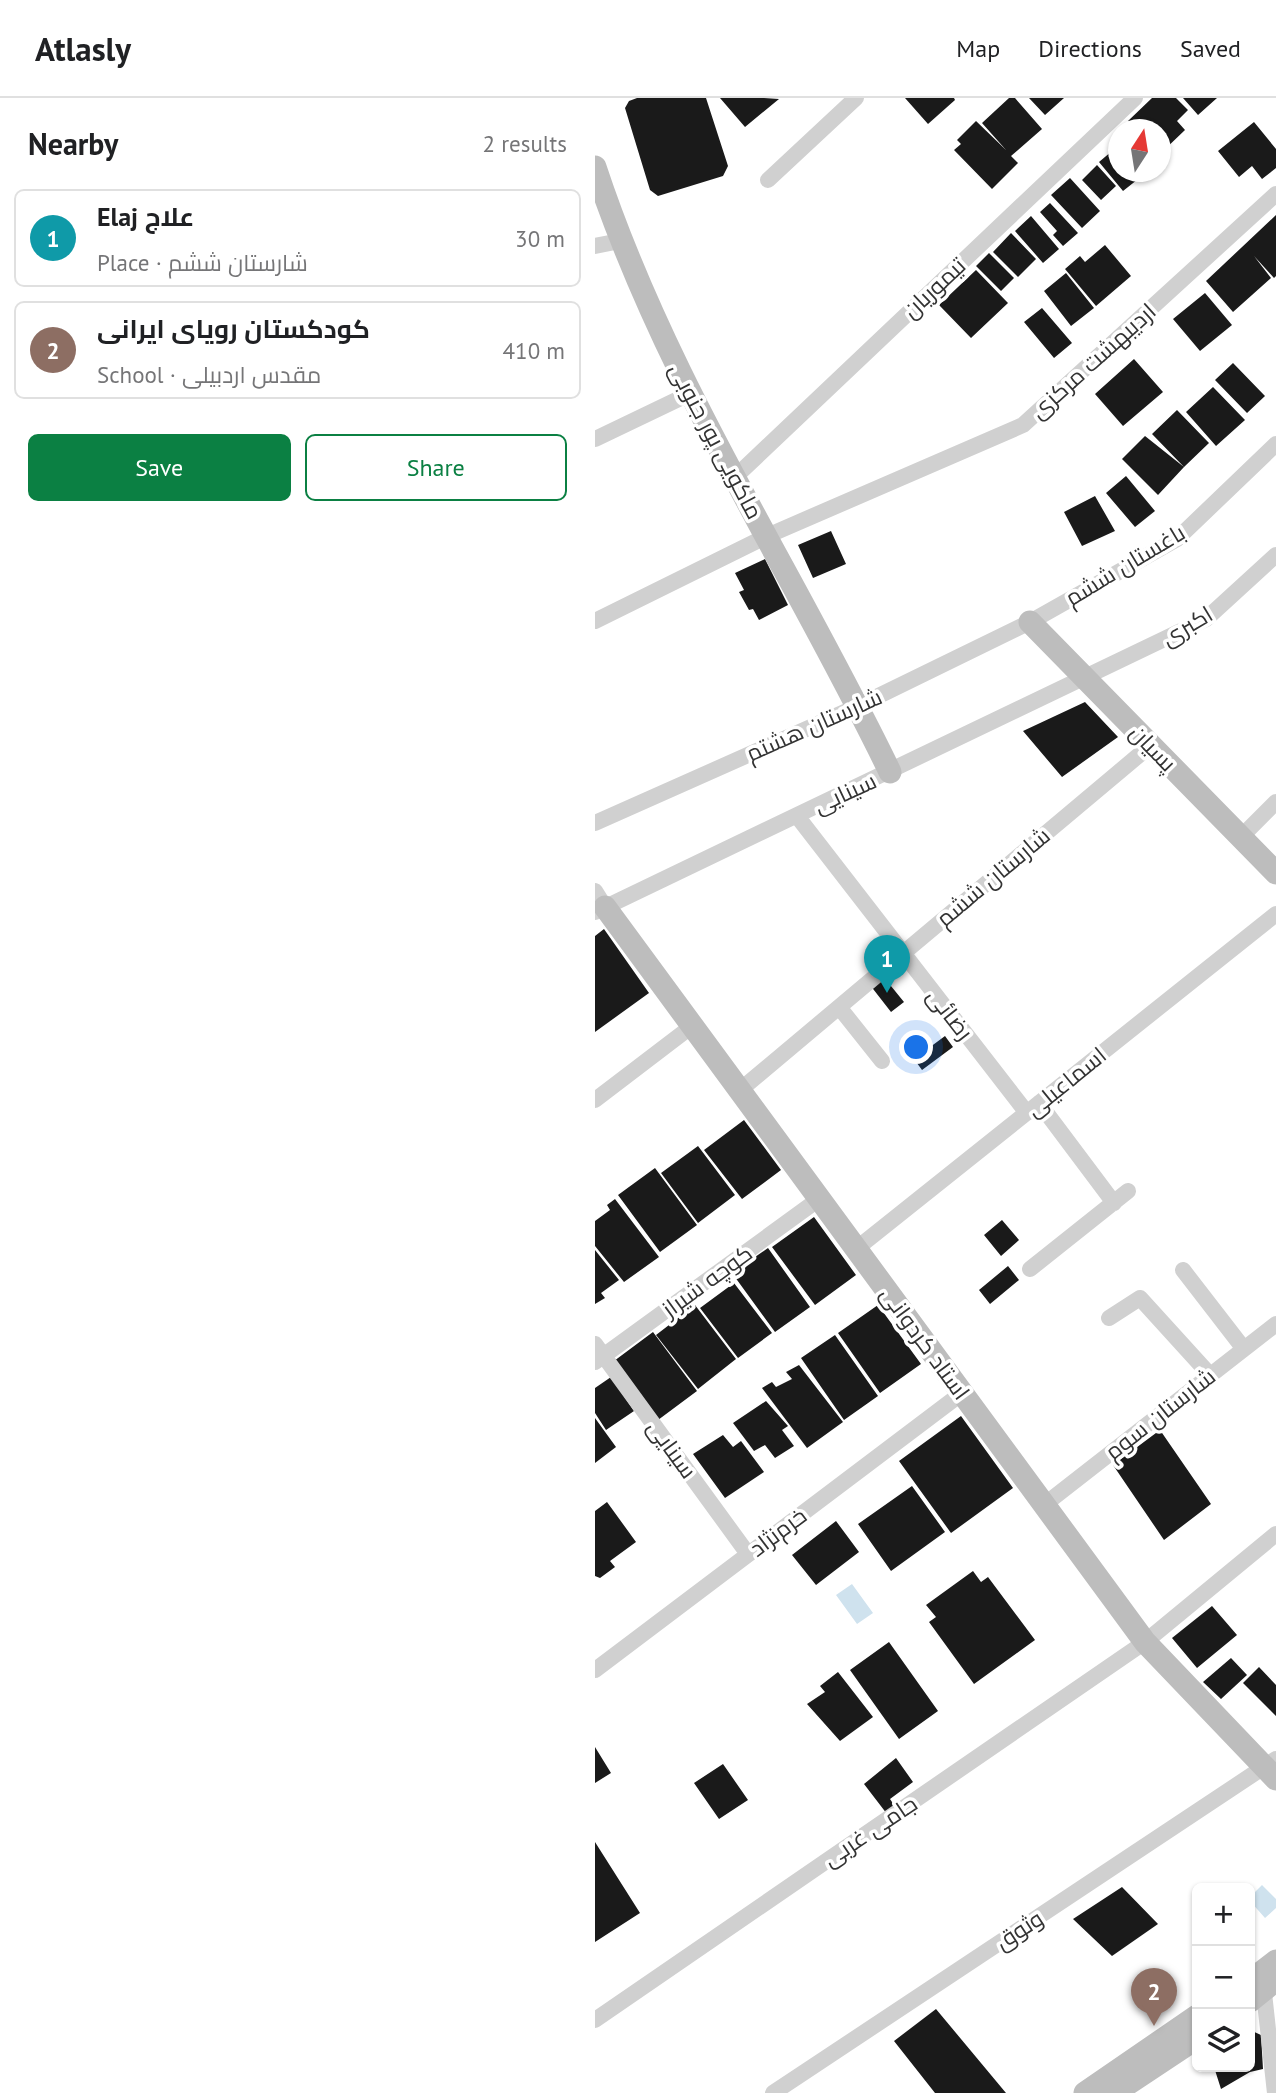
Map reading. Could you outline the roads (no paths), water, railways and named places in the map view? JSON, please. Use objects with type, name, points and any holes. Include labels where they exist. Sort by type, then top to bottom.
[{"type":"street","points":[[768,180],[856,98]]},
{"type":"street","name":"تیموریان","points":[[733,479],[1135,98]]},
{"type":"street","name":"ماکویی‌ پور جنوبی","points":[[595,167],[620,241],[688,394],[858,706],[890,772]]},
{"type":"street","name":"اردیبهشت مرکزی","points":[[595,621],[767,536],[1023,425],[1276,194]]},
{"type":"street","points":[[595,246],[620,241]]},
{"type":"street","points":[[595,439],[688,394]]},
{"type":"street","name":"باغستان ششم","points":[[1030,622],[1177,539],[1276,444]]},
{"type":"street","name":"اکبری","points":[[1086,679],[1206,619],[1276,555]]},
{"type":"street","name":"پسیان","points":[[1030,622],[1276,873]]},
{"type":"street","name":"شارستان هشتم","points":[[595,823],[858,706],[1030,622]]},
{"type":"street","name":"سینایی","points":[[598,903],[797,816],[1086,679]]},
{"type":"street","name":"شارستان ششم","points":[[739,1091],[1151,746]]},
{"type":"street","points":[[1241,837],[1276,802]]},
{"type":"street","name":"رضائی","points":[[797,816],[903,953],[1114,1203]]},
{"type":"street","name":"استاد کردوانی","points":[[598,903],[692,1026],[1145,1642],[1272,1768]]},
{"type":"street","name":"اسماعیلی","points":[[856,1250],[1276,914]]},
{"type":"street","points":[[839,1007],[882,1061]]},
{"type":"street","points":[[595,1100],[692,1026]]},
{"type":"street","points":[[1030,1269],[1128,1191]]},
{"type":"street","name":"کوچه شیراز","points":[[598,1354],[819,1199]]},
{"type":"street","points":[[1183,1270],[1244,1349]]},
{"type":"street","points":[[1109,1318],[1140,1298],[1210,1375]]},
{"type":"street","name":"شارستان سوم","points":[[1044,1505],[1276,1324]]},
{"type":"street","name":"سینایی","points":[[598,1354],[748,1554]]},
{"type":"street","name":"خرم‌نژاد","points":[[595,1670],[962,1393]]},
{"type":"street","name":"جامی غربی","points":[[595,2020],[1145,1642],[1276,1534]]},
{"type":"street","name":"وثوق","points":[[773,2093],[1272,1768]]},
{"type":"street","points":[[1263,1981],[1275,2093]]},
{"type":"street","points":[[1085,2093],[1192,2019]]},
{"type":"street","points":[[1114,2093],[1192,2041]]},
{"type":"water","points":[[852,1584],[873,1613],[857,1624],[836,1595]]},
{"type":"water","points":[[1262,1885],[1276,1899],[1276,1908],[1265,1918],[1255,1907],[1255,1892]]},
{"type":"place","name":"Elaj علاج","points":[[887,993]]},
{"type":"place","name":"کودکستان رویای ایرانی","points":[[1154,2026]]}]
